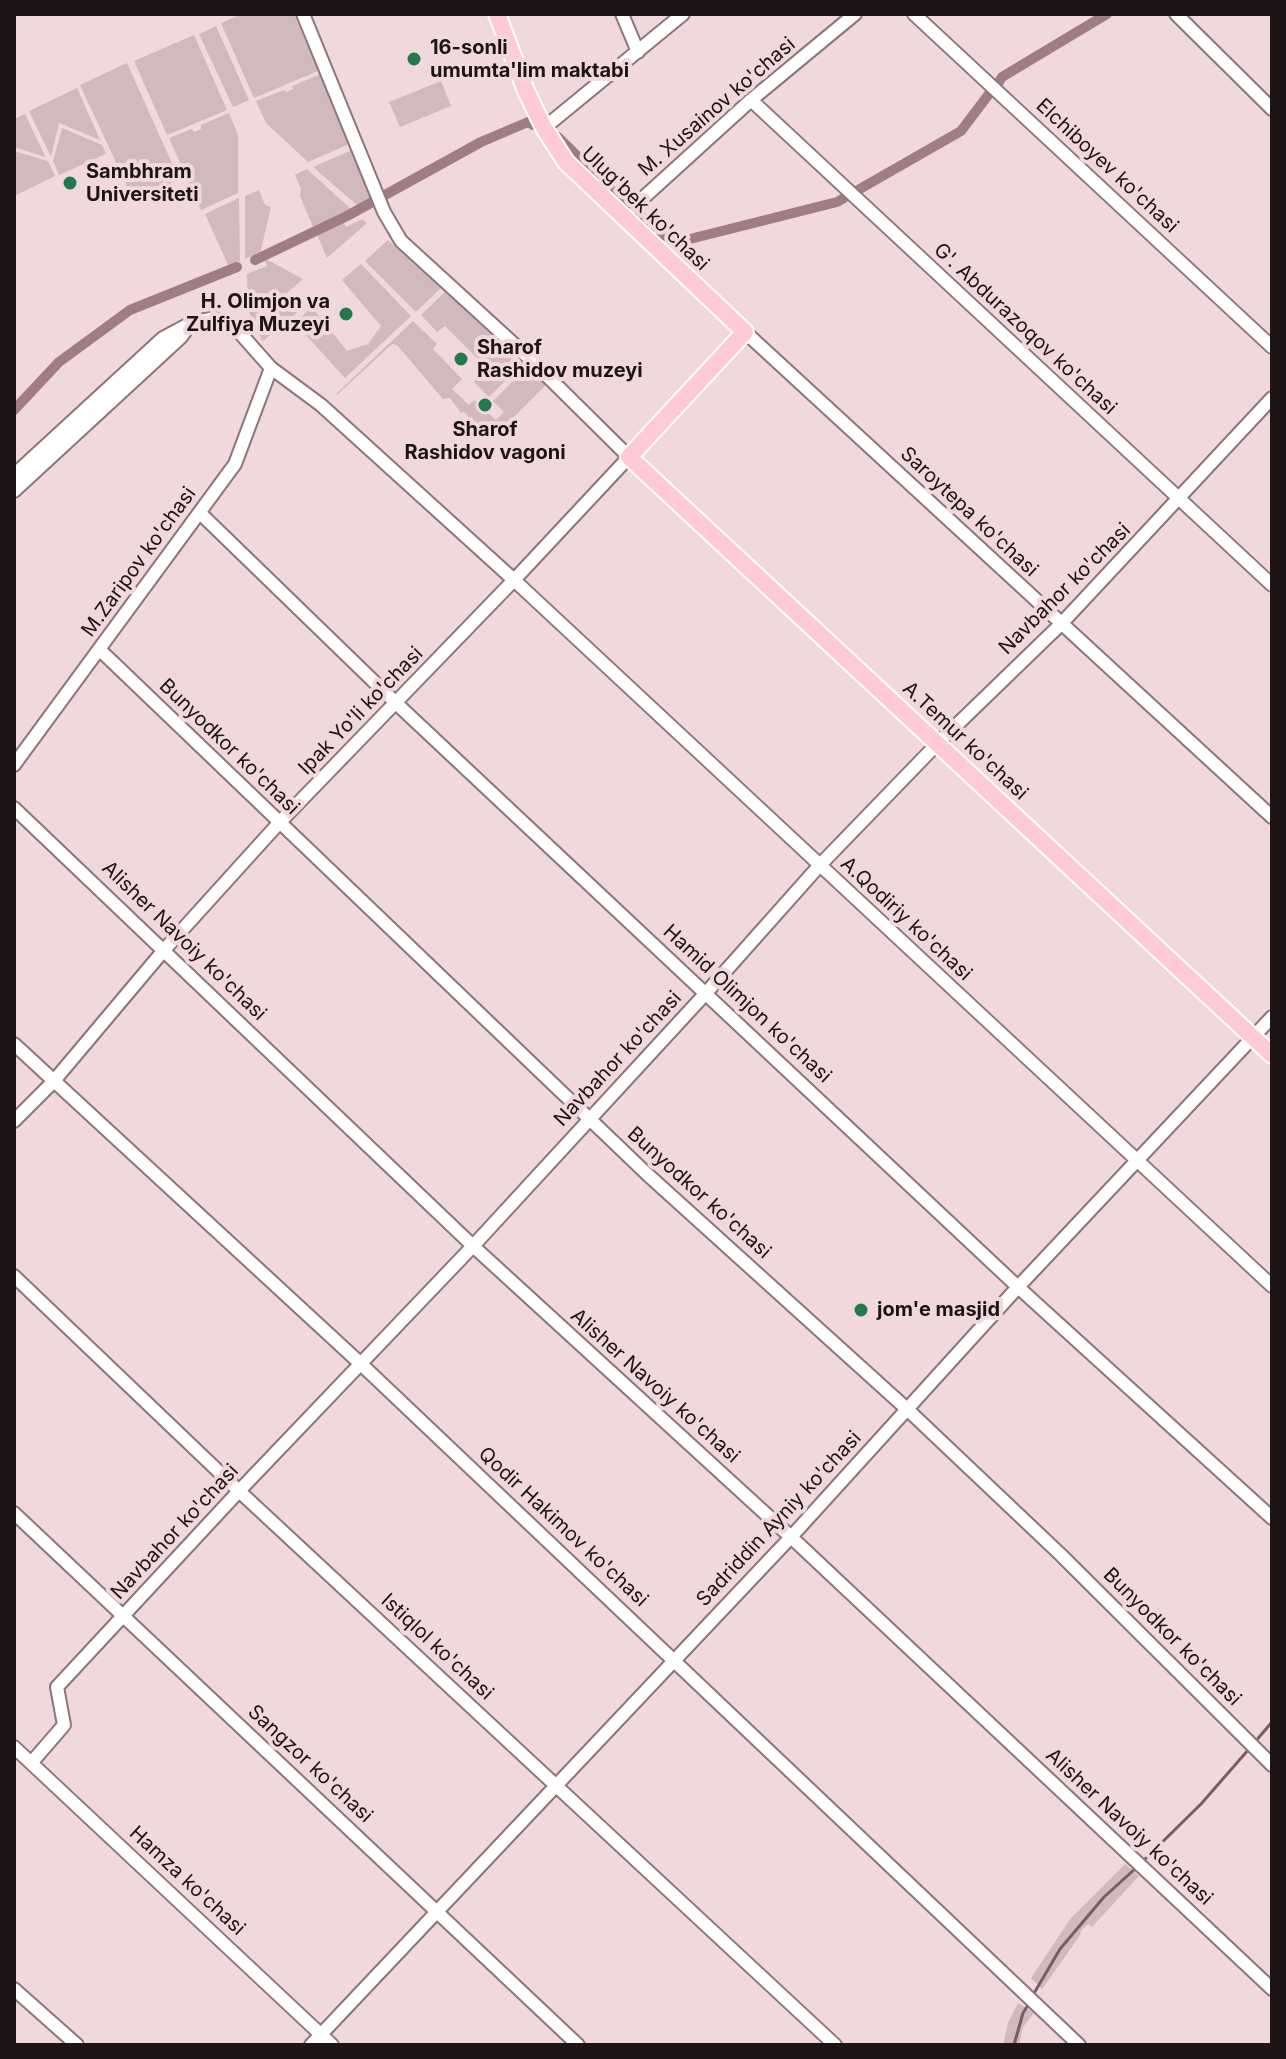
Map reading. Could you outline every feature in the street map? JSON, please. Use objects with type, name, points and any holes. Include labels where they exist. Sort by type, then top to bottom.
[{"type":"main road","name":"Ulug'bek ko'chasi","points":[[497,14],[526,91],[544,128],[566,162],[745,332]]},
{"type":"main road","points":[[629,457],[745,332]]},
{"type":"main road","name":"A.Temur ko'chasi","points":[[629,457],[1272,1055]]},
{"type":"street","points":[[303,14],[384,212],[401,241],[529,358],[629,457]]},
{"type":"street","points":[[622,14],[638,52]]},
{"type":"street","points":[[544,128],[683,14]]},
{"type":"street","name":"M. Xusainov ko'chasi","points":[[642,199],[751,100],[855,14]]},
{"type":"street","name":"Elchiboyev ko'chasi","points":[[914,14],[1272,347]]},
{"type":"street","points":[[1176,14],[1272,109]]},
{"type":"street","name":"G'. Abdurazoqov ko'chasi","points":[[751,100],[1272,585]]},
{"type":"street","name":"A.Qodiriy ko'chasi","points":[[191,323],[213,318],[240,333],[271,368],[321,405],[514,580],[1272,1286]]},
{"type":"street","points":[[14,475],[163,338],[191,323]]},
{"type":"street","points":[[14,491],[181,337],[191,323]]},
{"type":"street","name":"Saroytepa ko'chasi","points":[[745,332],[1272,817]]},
{"type":"street","name":"M.Zaripov ko'chasi","points":[[14,765],[235,464],[271,368]]},
{"type":"street","name":"Navbahor ko'chasi","points":[[32,1762],[64,1725],[57,1687],[473,1246],[819,866],[938,743],[1061,624],[1272,398]]},
{"type":"street","name":"Ipak Yo'li ko'chasi","points":[[14,1121],[53,1082],[164,950],[279,823],[397,704],[629,457]]},
{"type":"street","name":"Hamid Olimjon ko'chasi","points":[[200,513],[397,704],[1018,1287],[1272,1518]]},
{"type":"street","name":"Bunyodkor ko'chasi","points":[[100,650],[589,1120],[908,1410],[1061,1555],[1272,1765]]},
{"type":"street","name":"Alisher Navoiy ko'chasi","points":[[14,808],[473,1246],[791,1537],[1272,1989]]},
{"type":"street","name":"Sadriddin Ayniy ko'chasi","points":[[311,2045],[791,1537],[1018,1287],[1272,1017]]},
{"type":"street","name":"Qodir Hakimov ko'chasi","points":[[14,1044],[362,1365],[1079,2045]]},
{"type":"street","name":"Istiqlol ko'chasi","points":[[14,1276],[239,1491],[835,2045]]},
{"type":"street","name":"Sangzor ko'chasi","points":[[14,1513],[578,2045]]},
{"type":"street","name":"Hamza ko'chasi","points":[[14,1747],[332,2045]]},
{"type":"street","points":[[14,1989],[77,2045]]},
{"type":"shaded area","points":[[242,14],[294,14],[318,71],[254,98],[221,23]]},
{"type":"shaded area","points":[[216,26],[249,100],[233,107],[199,34]]},
{"type":"shaded area","points":[[194,35],[227,110],[167,135],[134,61]]},
{"type":"shaded area","points":[[127,63],[179,179],[134,201],[80,85]]},
{"type":"shaded area","points":[[321,74],[349,144],[308,162],[266,123],[256,101],[284,90],[286,92],[293,89],[292,86]]},
{"type":"shaded area","points":[[441,81],[451,106],[400,127],[389,102]]},
{"type":"shaded area","points":[[77,88],[100,140],[59,123],[51,157],[29,111]]},
{"type":"shaded area","points":[[229,113],[238,135],[238,193],[201,210],[169,138],[192,129],[194,132],[201,129],[201,125]]},
{"type":"shaded area","points":[[25,114],[45,157],[14,147],[14,119]]},
{"type":"shaded area","points":[[62,128],[102,145],[106,154],[59,175],[53,161]]},
{"type":"shaded area","points":[[352,150],[373,197],[357,205],[313,167]]},
{"type":"shaded area","points":[[14,151],[48,161],[55,176],[14,196]]},
{"type":"shaded area","points":[[307,169],[351,209],[314,229],[295,175]]},
{"type":"shaded area","points":[[259,190],[265,205],[271,207],[260,254],[245,259],[245,196]]},
{"type":"shaded area","points":[[239,198],[240,261],[229,267],[205,214]]},
{"type":"shaded area","points":[[362,219],[367,223],[327,258],[316,232],[342,220],[346,227]]},
{"type":"shaded area","points":[[388,240],[441,288],[416,312],[365,261]]},
{"type":"shaded area","points":[[264,258],[303,279],[253,322],[248,309],[247,274],[267,266]]},
{"type":"shaded area","points":[[361,264],[411,316],[345,378],[295,323],[312,307],[347,351],[368,344],[381,326],[342,280]]},
{"type":"shaded area","points":[[445,292],[523,363],[489,397],[474,382],[487,368],[445,326],[437,332],[421,315]]},
{"type":"shaded area","points":[[291,297],[301,309],[263,341],[255,328]]},
{"type":"shaded area","points":[[413,321],[437,344],[433,349],[462,379],[452,389],[469,405],[474,400],[496,420],[504,412],[493,401],[527,367],[546,385],[491,440],[478,424],[464,412],[461,413],[450,398],[443,399],[397,345],[392,344],[336,394]]},
{"type":"shaded area","points":[[1125,1864],[1139,1876],[1092,1927],[1088,1924],[1080,1932],[1042,1989],[1031,1978],[1070,1919]]},
{"type":"shaded area","points":[[1018,2003],[1034,2013],[1023,2027],[1019,2045],[1003,2045],[1008,2023]]},
{"type":"waterway","points":[[999,82],[1002,77],[1107,14]]},
{"type":"waterway","points":[[858,190],[961,131],[989,94]]},
{"type":"waterway","points":[[255,260],[347,216],[481,142],[528,122],[533,125]]},
{"type":"waterway","points":[[558,137],[627,205]]},
{"type":"waterway","points":[[640,215],[665,236],[678,242],[844,198]]},
{"type":"waterway","points":[[14,410],[59,362],[130,310],[237,267]]},
{"type":"waterway","points":[[1254,1743],[1272,1722]]},
{"type":"waterway","points":[[1141,1863],[1201,1804],[1249,1749]]},
{"type":"waterway","points":[[1033,1995],[1060,1949],[1104,1897],[1136,1868]]},
{"type":"waterway","points":[[1014,2045],[1023,2013],[1030,2002]]},
{"type":"place","name":"16-sonli umumta'lim maktabi","points":[[414,59]]},
{"type":"place","name":"Sambhram Universiteti","points":[[70,183]]},
{"type":"place","name":"H. Olimjon va Zulfiya Muzeyi","points":[[346,314]]},
{"type":"place","name":"Sharof Rashidov muzeyi","points":[[461,359]]},
{"type":"place","name":"Sharof Rashidov vagoni","points":[[485,405]]},
{"type":"place","name":"jom'e masjid","points":[[861,1310]]}]
